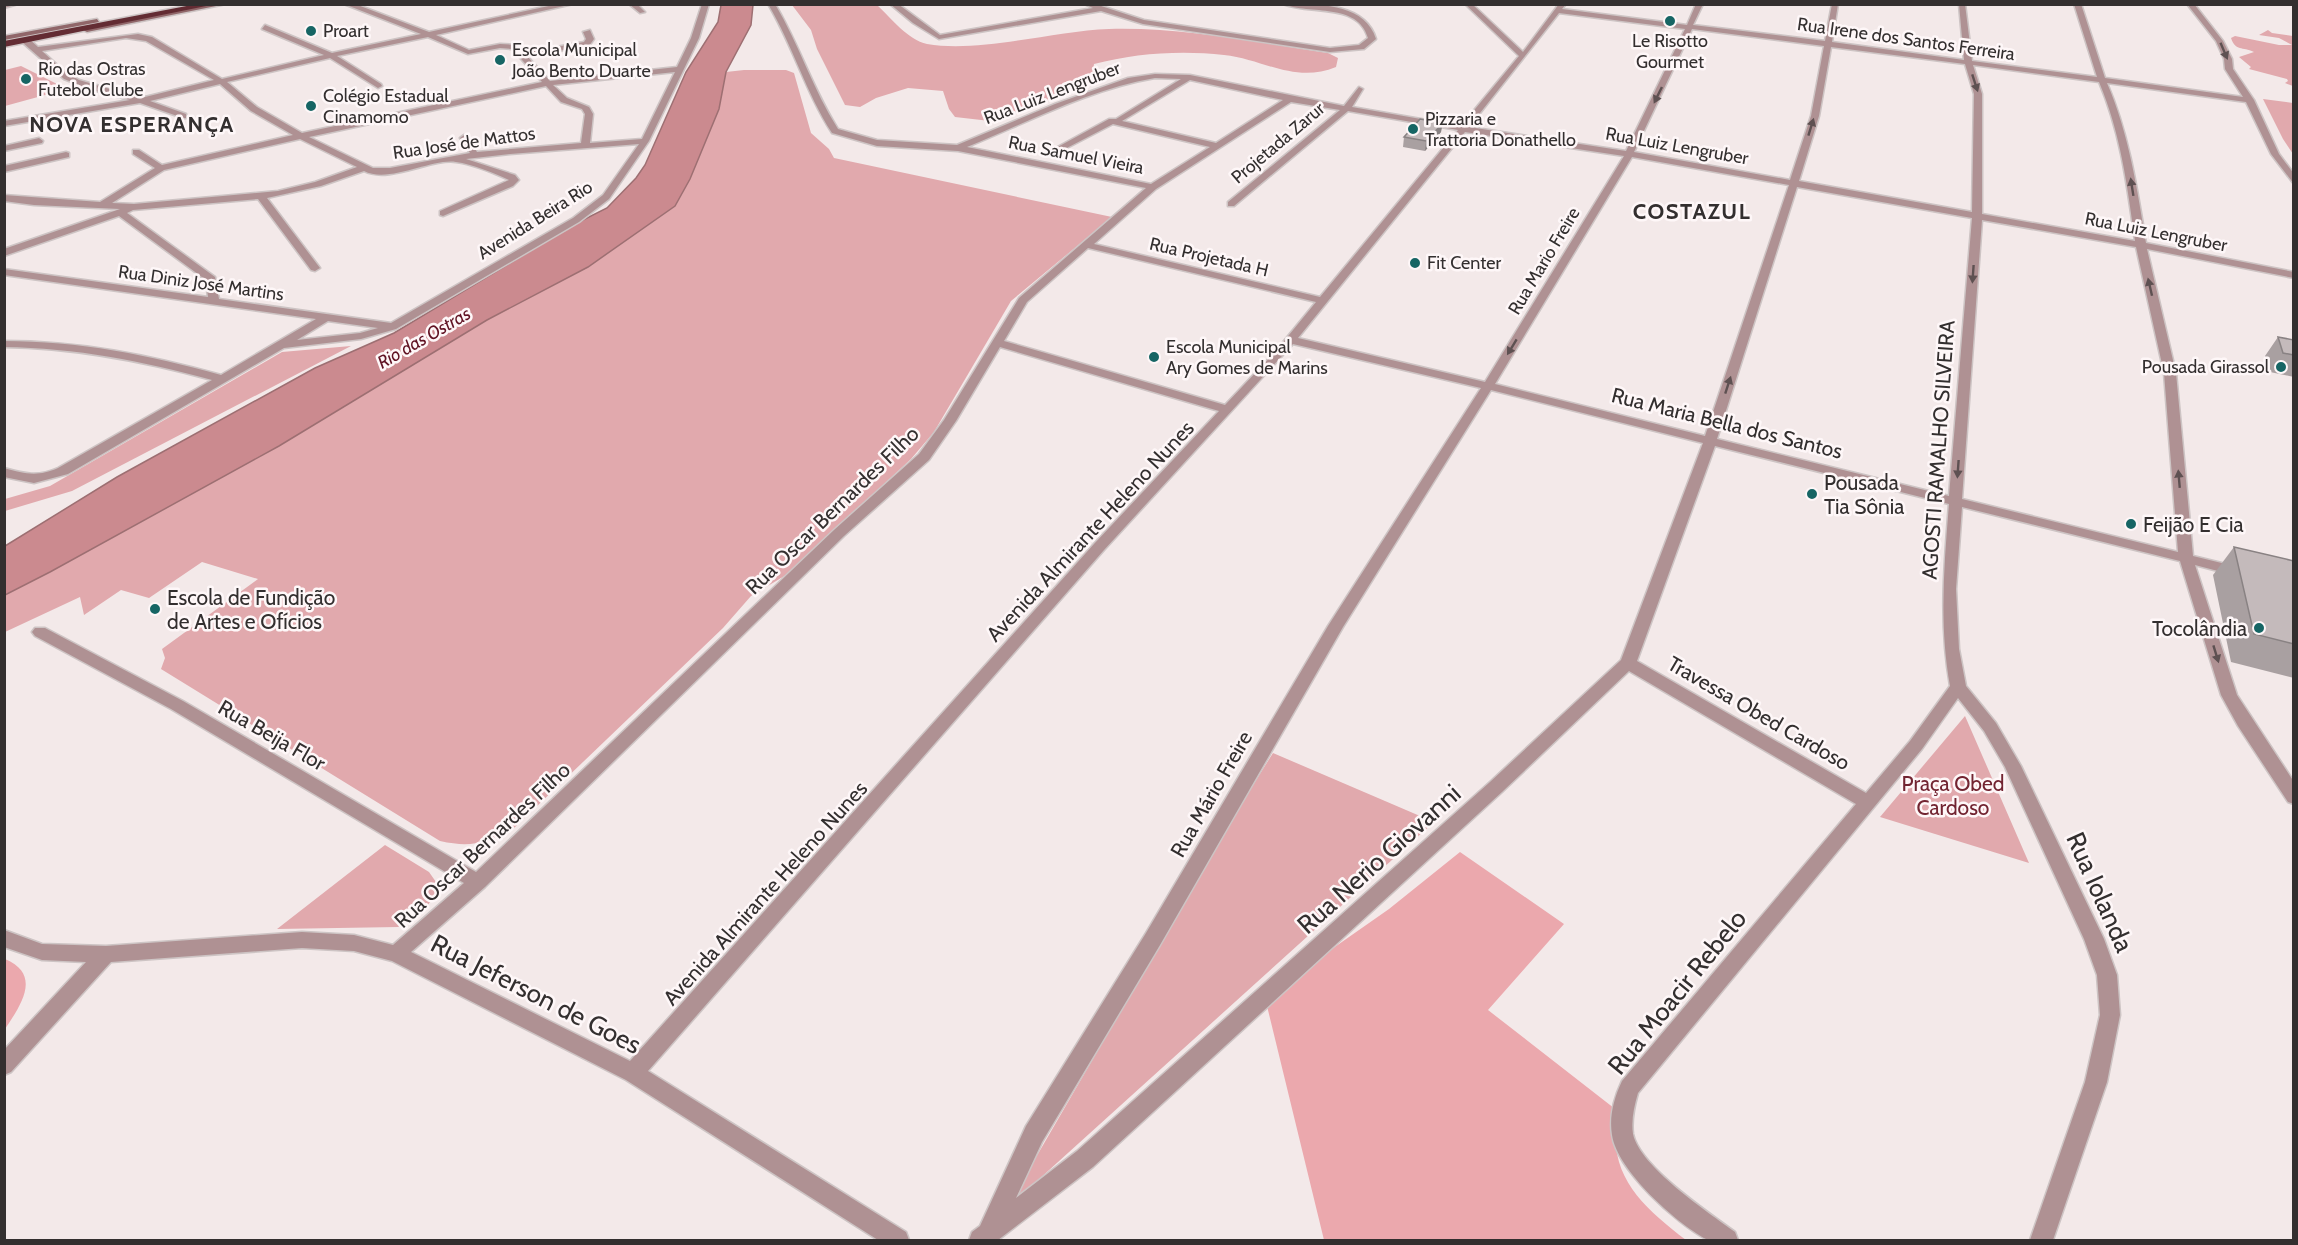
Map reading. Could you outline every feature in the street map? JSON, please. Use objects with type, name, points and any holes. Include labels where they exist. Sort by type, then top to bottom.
[{"type":"highway","points":[[5,42],[41,32],[198,4]]},
{"type":"highway","points":[[5,42],[26,41],[212,4]]},
{"type":"main road","points":[[91,23],[185,4]]},
{"type":"main road","points":[[26,41],[223,4]]},
{"type":"street","points":[[4,6],[15,4]]},
{"type":"street","points":[[347,4],[468,51],[514,47],[564,100],[585,107],[589,114],[585,145]]},
{"type":"street","points":[[357,7],[368,4]]},
{"type":"street","points":[[516,4],[529,13]]},
{"type":"street","points":[[4,124],[142,100],[331,55],[570,4]]},
{"type":"street","points":[[632,4],[642,12]]},
{"type":"street","name":"Avenida Beira Rio","points":[[281,345],[361,336],[392,327],[576,220],[606,197],[645,141],[695,38],[706,4]]},
{"type":"street","name":"Rua Samuel Vieira","points":[[771,4],[790,36],[808,80],[836,131],[877,142],[958,148],[1153,187]]},
{"type":"street","points":[[893,4],[915,22],[939,37],[1011,27],[1100,9]]},
{"type":"street","points":[[1087,4],[1143,22],[1330,50],[1362,47],[1372,39],[1369,28],[1360,18],[1286,4]]},
{"type":"street","points":[[1468,4],[1523,56]]},
{"type":"street","name":"Rua Mario Freire","points":[[1488,386],[1629,154],[1692,26],[1700,4]]},
{"type":"street","name":"Rua Nerio Giovanni","points":[[984,1237],[1085,1159],[1496,787],[1628,663],[1710,441],[1794,183],[1815,116],[1835,4]]},
{"type":"street","name":"AGOSTI RAMALHO SILVEIRA","points":[[1958,687],[1951,649],[1949,589],[1977,216],[1978,94],[1968,63],[1962,4]]},
{"type":"street","points":[[2077,4],[2102,81],[2117,116],[2131,179],[2141,245],[2170,373],[2186,558],[2229,695],[2244,722],[2294,797]]},
{"type":"street","points":[[2190,4],[2219,41],[2228,59],[2229,69],[2250,100],[2275,154],[2294,181]]},
{"type":"street","name":"Avenida Almirante Heleno Nunes","points":[[633,1073],[1100,547],[1228,411],[1324,301],[1560,8]]},
{"type":"street","name":"Rua Irene dos Santos Ferreira","points":[[1560,8],[2250,100]]},
{"type":"street","points":[[265,27],[331,55],[378,86]]},
{"type":"street","points":[[522,55],[586,44],[590,39],[586,32]]},
{"type":"street","name":"Rua José de Mattos","points":[[39,49],[112,37],[138,36],[149,39],[221,81],[254,109],[363,168],[390,171],[475,155],[645,141]]},
{"type":"street","points":[[26,41],[39,49],[57,70],[80,84],[142,100],[183,116]]},
{"type":"street","points":[[102,205],[161,168],[445,103],[548,83],[680,69]]},
{"type":"street","name":"Rua Luiz Lengruber","points":[[958,148],[1058,106],[1131,80],[1155,76],[1190,77],[1290,99],[1629,154],[2141,245],[2294,275]]},
{"type":"street","points":[[1120,119],[1190,77]]},
{"type":"street","name":"Projetada Zarur","points":[[1231,204],[1347,108],[1359,89]]},
{"type":"street","name":"Rua Oscar Bernardes Filho","points":[[396,954],[478,882],[814,556],[924,457],[950,422],[1023,300],[1153,187],[1290,99]]},
{"type":"street","points":[[1058,149],[1112,121],[1219,146]]},
{"type":"street","points":[[464,138],[475,155]]},
{"type":"street","points":[[4,149],[39,141]]},
{"type":"street","points":[[136,152],[161,168]]},
{"type":"street","points":[[4,169],[66,155]]},
{"type":"street","points":[[443,213],[510,184],[514,180],[500,172],[456,159]]},
{"type":"street","points":[[4,198],[34,202],[134,207],[237,193],[261,196],[310,186],[363,168]]},
{"type":"street","points":[[261,196],[315,268]]},
{"type":"street","points":[[4,253],[134,207]]},
{"type":"street","points":[[121,213],[211,279],[214,300]]},
{"type":"street","name":"Rua Projetada H","points":[[1087,245],[1324,301]]},
{"type":"street","name":"Rua Diniz José Martins","points":[[4,272],[392,327]]},
{"type":"street","name":"Avenida Beira Rio","points":[[4,472],[16,478],[36,480],[48,477],[325,318]]},
{"type":"street","name":"Rua Maria Bella dos Santos","points":[[1290,340],[1488,386],[2250,575]]},
{"type":"street","points":[[996,342],[1228,411]]},
{"type":"street","points":[[4,344],[58,344],[102,350],[143,357],[222,379]]},
{"type":"street","name":"Rua Mário Freire","points":[[984,1237],[1034,1134],[1153,939],[1336,626],[1488,386]]},
{"type":"street","name":"Rua Beija Flor","points":[[40,632],[177,705],[478,882]]},
{"type":"street","name":"Travessa Obed Cardoso","points":[[1628,663],[1868,802]]},
{"type":"street","name":"Rua Moacir Rebelo","points":[[1727,1240],[1650,1180],[1629,1154],[1620,1121],[1629,1088],[1916,745],[1958,687]]},
{"type":"street","name":"Rua Iolanda","points":[[1958,687],[1989,727],[2013,766],[2094,939],[2107,975],[2110,1015],[2096,1082],[2042,1240]]},
{"type":"street","name":"Rua Jeferson de Goes","points":[[4,938],[42,952],[106,954],[302,940],[354,943],[396,954],[633,1073],[898,1240]]},
{"type":"street","points":[[4,1065],[106,954]]},
{"type":"street","points":[[4,1054],[30,1036]]},
{"type":"green space","points":[[792,5],[877,5],[900,28],[913,38],[927,44],[970,46],[1088,31],[1136,29],[1246,40],[1328,53],[1338,58],[1336,67],[1321,72],[1307,73],[1279,69],[1224,55],[1192,53],[1126,57],[1094,64],[1091,83],[990,121],[955,117],[949,109],[943,91],[908,88],[876,98],[860,107],[845,105],[817,49],[811,30]]},
{"type":"green space","points":[[2268,30],[2272,33],[2293,36],[2293,86],[2285,83],[2287,79],[2249,69],[2251,67],[2239,57],[2254,52],[2237,47],[2231,38],[2235,36],[2279,45],[2292,45],[2279,38],[2259,35]]},
{"type":"green space","name":"Rio das Ostras Futebol Clube","points":[[21,66],[67,89],[5,106],[5,70]]},
{"type":"green space","points":[[786,70],[794,73],[811,133],[829,149],[834,158],[1112,217],[1011,301],[934,432],[911,459],[786,575],[751,596],[723,628],[513,829],[478,843],[461,844],[440,841],[161,669],[165,658],[162,649],[258,579],[202,562],[149,598],[121,590],[84,615],[80,597],[5,632],[5,595],[279,446],[487,320],[588,267],[675,206],[690,179],[719,109],[726,72]]},
{"type":"green space","points":[[2263,99],[2293,103],[2293,154],[2283,139]]},
{"type":"green space","points":[[351,346],[72,491],[5,511],[5,499],[50,486],[282,352]]},
{"type":"green space","name":"Praça Obed Cardoso","points":[[1965,716],[2029,863],[1880,817]]},
{"type":"green space","points":[[1273,753],[1434,822],[1006,1209],[1236,812]]},
{"type":"green space","points":[[385,845],[429,872],[436,882],[436,894],[419,917],[398,927],[277,929]]},
{"type":"shaded area","points":[[1460,852],[1564,924],[1488,1010],[1619,1112],[1616,1134],[1617,1153],[1630,1186],[1655,1214],[1686,1240],[1324,1240],[1267,1006],[1319,958],[1389,909]]},
{"type":"shaded area","points":[[5,959],[17,966],[26,982],[22,1001],[5,1029]]},
{"type":"water","name":"Rio das Ostras","points":[[721,5],[753,5],[751,25],[726,72],[719,109],[690,179],[675,206],[588,267],[487,320],[279,446],[5,595],[5,546],[117,477],[315,368],[394,333],[575,224],[607,208],[636,178],[645,165],[686,72],[718,22]]},
{"type":"building","points":[[1420,119],[1443,123],[1426,141],[1404,137]]},
{"type":"building","points":[[2278,337],[2294,340],[2294,355],[2283,353]]},
{"type":"building","points":[[2234,547],[2294,561],[2294,644],[2254,634]]},
{"type":"place","name":"Le Risotto Gourmet","points":[[1670,21]]},
{"type":"place","name":"Proart","points":[[311,31]]},
{"type":"place","name":"Escola Municipal João Bento Duarte","points":[[500,60]]},
{"type":"place","name":"Rio das Ostras Futebol Clube","points":[[26,79]]},
{"type":"place","name":"Colégio Estadual Cinamomo","points":[[311,106]]},
{"type":"place","name":"Pizzaria e Trattoria Donathello","points":[[1413,129]]},
{"type":"place","name":"Fit Center","points":[[1415,263]]},
{"type":"place","name":"Escola Municipal Ary Gomes de Marins","points":[[1154,357]]},
{"type":"place","name":"Pousada Girassol","points":[[2281,367]]},
{"type":"place","name":"Pousada Tia Sônia","points":[[1812,494]]},
{"type":"place","name":"Feijão E Cia","points":[[2131,524]]},
{"type":"place","name":"Escola de Fundição de Artes e Ofícios","points":[[155,609]]},
{"type":"place","name":"Tocolândia","points":[[2259,628]]},
{"type":"district","name":"NOVA ESPERANÇA","points":[[132,124]]},
{"type":"district","name":"COSTAZUL","points":[[1692,211]]}]
